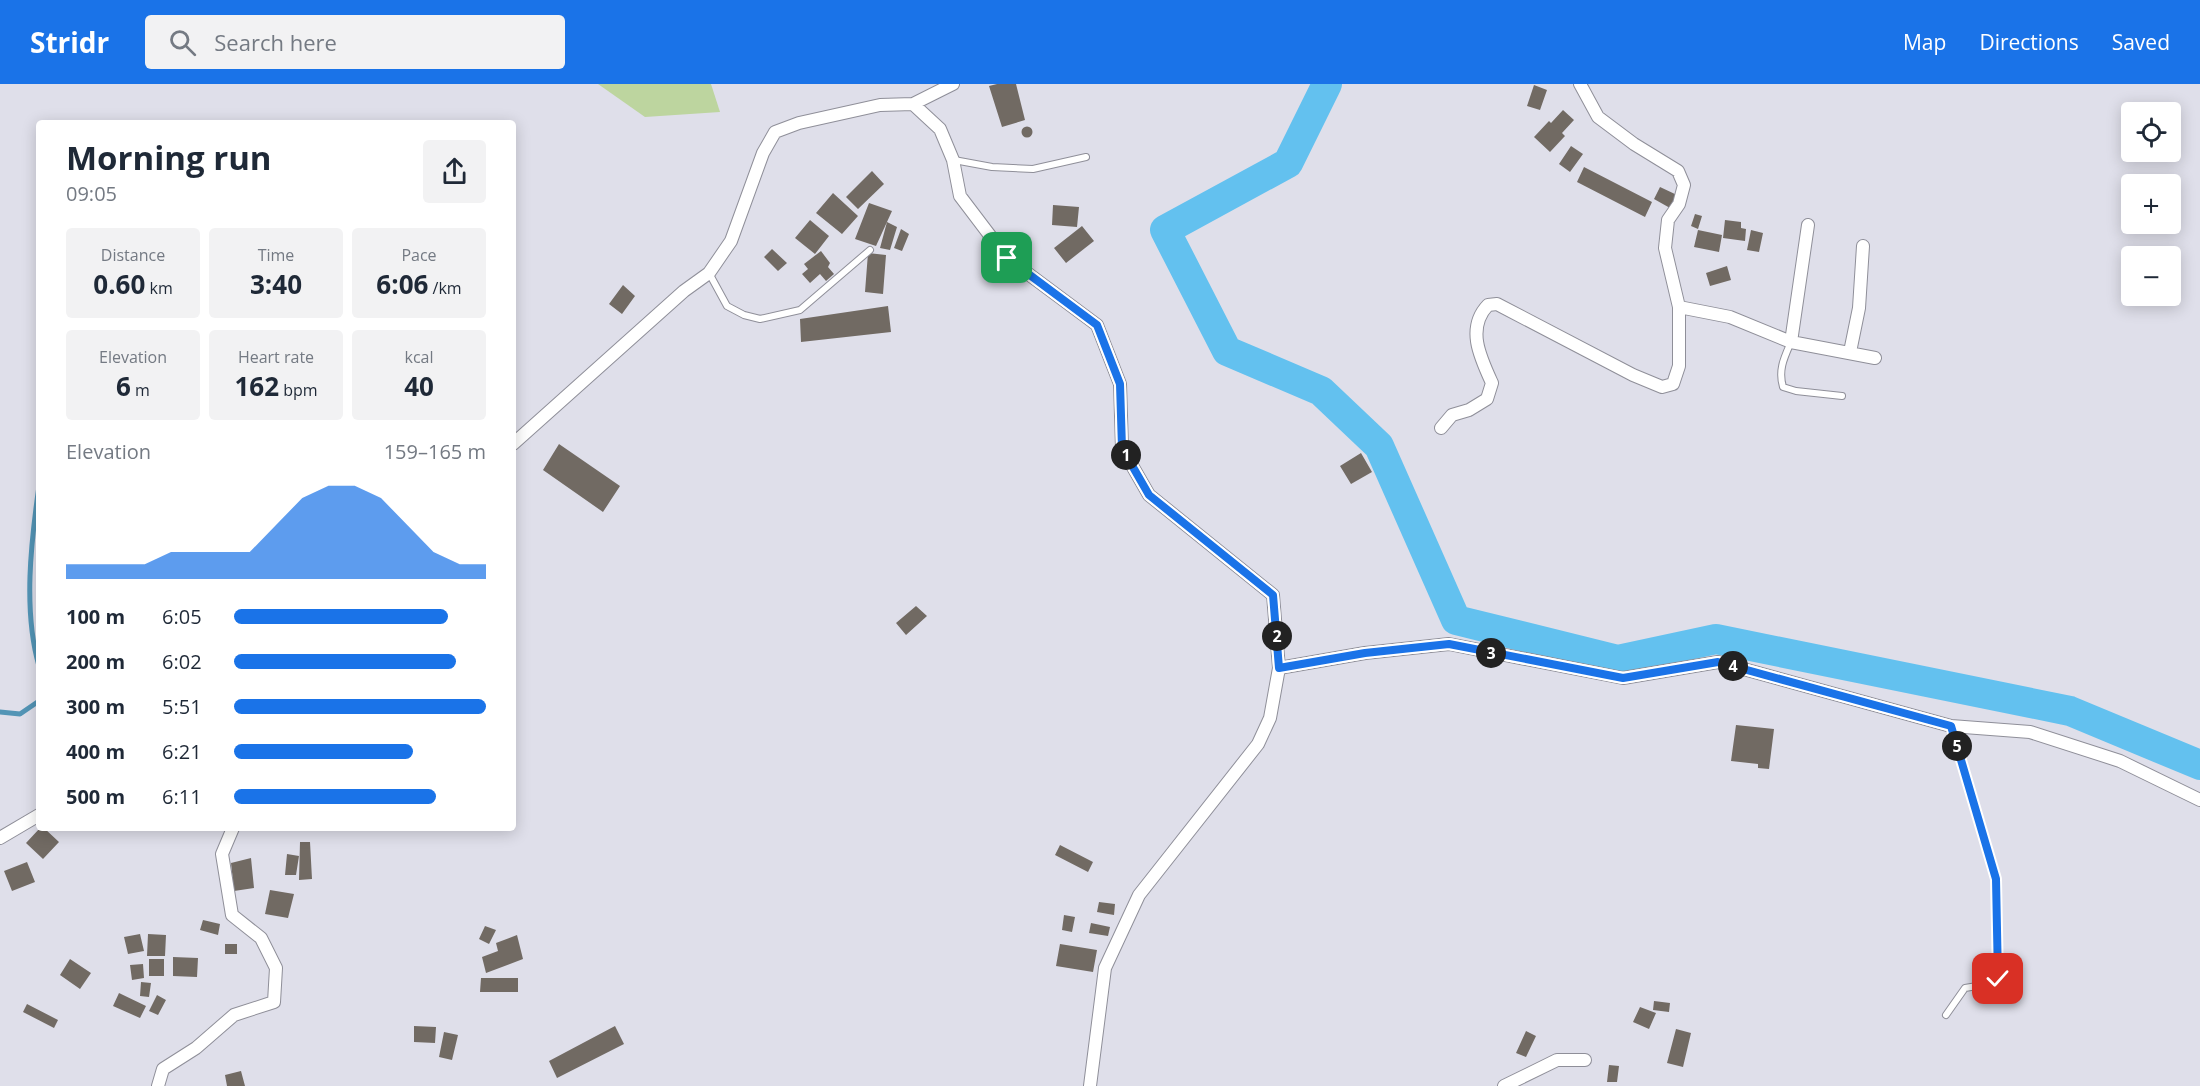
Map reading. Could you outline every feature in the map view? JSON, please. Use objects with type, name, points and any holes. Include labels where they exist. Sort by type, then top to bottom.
[{"type":"street","points":[[516,441],[684,291],[709,273],[732,241],[763,153],[775,132],[799,123],[880,105],[913,104],[953,84]]},
{"type":"street","points":[[1441,428],[1452,415],[1469,410],[1487,399],[1492,383],[1475,336],[1480,313],[1488,305],[1497,304],[1633,375],[1662,387],[1673,384],[1679,366],[1679,308],[1665,248],[1668,220],[1679,204],[1684,185],[1678,171],[1634,144],[1598,117],[1580,84]]},
{"type":"street","points":[[913,104],[940,129],[953,160],[960,196],[1007,258],[1097,325],[1120,384],[1122,448],[1149,495],[1273,595],[1279,668],[1270,718],[1258,744],[1139,895],[1105,968],[1090,1086]]},
{"type":"street","points":[[1791,342],[1808,225]]},
{"type":"street","points":[[1850,352],[1859,308],[1863,246]]},
{"type":"street","points":[[1679,308],[1730,317],[1791,342],[1875,358]]},
{"type":"street","points":[[1279,668],[1365,653],[1449,644],[1623,678],[1718,662],[1951,726],[2030,732],[2120,761],[2200,800]]},
{"type":"street","points":[[0,838],[36,817]]},
{"type":"street","points":[[158,1086],[163,1069],[196,1048],[234,1015],[274,1002],[276,968],[261,938],[232,915],[222,855],[232,831]]},
{"type":"street","points":[[1504,1086],[1557,1060],[1585,1060]]},
{"type":"lane","points":[[953,160],[992,167],[1033,169],[1086,157]]},
{"type":"lane","points":[[709,273],[727,306],[744,315],[760,319],[800,310],[870,250]]},
{"type":"lane","points":[[1791,342],[1782,362],[1780,376],[1783,387],[1796,392],[1842,396]]},
{"type":"lane","points":[[1946,1015],[1965,988],[1989,984],[1998,979],[1996,879],[1951,726]]},
{"type":"green space","points":[[598,84],[711,84],[720,112],[645,117]]},
{"type":"building","points":[[1016,84],[1025,120],[1002,127],[989,86]]},
{"type":"building","points":[[1534,85],[1547,90],[1540,110],[1527,106]]},
{"type":"building","points":[[1563,110],[1574,120],[1562,133],[1565,136],[1550,152],[1534,137]]},
{"type":"building","points":[[1027,126],[1033,132],[1027,138],[1021,132]]},
{"type":"building","points":[[1571,146],[1583,154],[1570,172],[1559,164]]},
{"type":"building","points":[[1584,167],[1652,202],[1645,217],[1577,182]]},
{"type":"building","points":[[872,171],[884,184],[858,209],[846,197]]},
{"type":"building","points":[[1660,187],[1677,195],[1670,208],[1654,199]]},
{"type":"building","points":[[833,193],[858,216],[842,234],[816,213]]},
{"type":"building","points":[[869,203],[892,211],[876,246],[855,239]]},
{"type":"building","points":[[1053,205],[1079,207],[1077,227],[1052,225]]},
{"type":"building","points":[[1695,214],[1702,216],[1698,229],[1691,226]]},
{"type":"building","points":[[810,220],[829,236],[815,254],[795,238]]},
{"type":"building","points":[[1725,220],[1741,222],[1741,228],[1746,229],[1745,241],[1723,238]]},
{"type":"building","points":[[887,222],[897,227],[890,250],[880,248]]},
{"type":"building","points":[[1082,226],[1094,241],[1066,263],[1054,248]]},
{"type":"building","points":[[901,229],[909,234],[902,251],[894,248]]},
{"type":"building","points":[[1698,230],[1722,235],[1719,252],[1694,247]]},
{"type":"building","points":[[1751,230],[1763,233],[1759,252],[1747,250]]},
{"type":"building","points":[[772,249],[787,263],[778,271],[764,257]]},
{"type":"building","points":[[821,251],[830,263],[828,267],[834,274],[826,281],[820,274],[810,283],[802,274],[808,269],[804,264]]},
{"type":"building","points":[[868,253],[886,255],[883,294],[865,292]]},
{"type":"building","points":[[1727,266],[1731,280],[1710,286],[1706,273]]},
{"type":"building","points":[[623,285],[635,296],[622,314],[609,304]]},
{"type":"building","points":[[888,306],[891,332],[801,342],[800,319]]},
{"type":"building","points":[[559,444],[620,486],[603,512],[543,470]]},
{"type":"building","points":[[1361,453],[1372,472],[1351,484],[1340,466]]},
{"type":"building","points":[[916,606],[927,616],[906,635],[896,623]]},
{"type":"building","points":[[1736,725],[1774,729],[1769,769],[1758,768],[1758,764],[1731,761]]},
{"type":"building","points":[[37,831],[47,831],[59,842],[43,859],[26,843]]},
{"type":"building","points":[[300,842],[310,842],[312,879],[299,880]]},
{"type":"building","points":[[1060,845],[1093,862],[1088,872],[1055,855]]},
{"type":"building","points":[[287,854],[299,856],[296,875],[285,875]]},
{"type":"building","points":[[251,858],[254,888],[234,891],[231,863]]},
{"type":"building","points":[[27,862],[35,882],[12,891],[4,871]]},
{"type":"building","points":[[270,890],[294,894],[288,918],[265,914]]},
{"type":"building","points":[[1099,902],[1115,904],[1114,915],[1097,912]]},
{"type":"building","points":[[1064,915],[1075,917],[1072,932],[1062,930]]},
{"type":"building","points":[[203,920],[220,924],[218,935],[200,930]]},
{"type":"building","points":[[1091,923],[1110,927],[1108,936],[1089,933]]},
{"type":"building","points":[[485,926],[496,930],[489,944],[479,939]]},
{"type":"building","points":[[140,934],[144,951],[128,954],[124,937]]},
{"type":"building","points":[[148,934],[166,935],[165,956],[147,956]]},
{"type":"building","points":[[517,935],[523,959],[486,973],[482,957],[498,951],[496,943]]},
{"type":"building","points":[[225,944],[237,944],[237,954],[225,954]]},
{"type":"building","points":[[1060,944],[1097,950],[1093,972],[1056,966]]},
{"type":"building","points":[[173,957],[198,958],[197,977],[173,976]]},
{"type":"building","points":[[70,959],[91,973],[80,989],[60,975]]},
{"type":"building","points":[[149,959],[164,959],[164,976],[149,976]]},
{"type":"building","points":[[143,964],[144,978],[132,980],[130,965]]},
{"type":"building","points":[[481,978],[518,978],[518,992],[480,992]]},
{"type":"building","points":[[141,982],[151,983],[149,997],[140,996]]},
{"type":"building","points":[[119,993],[146,1006],[140,1018],[113,1006]]},
{"type":"building","points":[[157,995],[166,1000],[158,1015],[149,1011]]},
{"type":"building","points":[[1654,1001],[1670,1003],[1669,1012],[1653,1010]]},
{"type":"building","points":[[27,1004],[58,1020],[54,1028],[23,1012]]},
{"type":"building","points":[[1640,1007],[1656,1013],[1649,1029],[1633,1022]]},
{"type":"building","points":[[414,1026],[436,1027],[435,1043],[414,1042]]},
{"type":"building","points":[[615,1026],[624,1044],[557,1078],[549,1061]]},
{"type":"building","points":[[1676,1029],[1691,1033],[1683,1067],[1667,1063]]},
{"type":"building","points":[[1526,1031],[1536,1036],[1526,1057],[1516,1053]]},
{"type":"building","points":[[444,1032],[458,1035],[452,1060],[439,1057]]},
{"type":"building","points":[[1609,1065],[1619,1066],[1617,1082],[1607,1082]]},
{"type":"building","points":[[241,1071],[245,1086],[227,1086],[225,1075]]},
{"type":"waterway","points":[[1327,84],[1288,163],[1165,230],[1227,351],[1321,391],[1379,446],[1456,620],[1618,660],[1716,639],[2070,711],[2200,765]]},
{"type":"waterway","points":[[36,508],[30,576],[31,623],[36,653]]},
{"type":"waterway","points":[[0,712],[20,714],[36,703]]},
{"type":"route","points":[[1007,258],[1097,325],[1120,384],[1122,448],[1149,495],[1273,595],[1279,668],[1365,653],[1449,644],[1623,678],[1718,662],[1951,726],[1996,879],[1998,979]]}]
